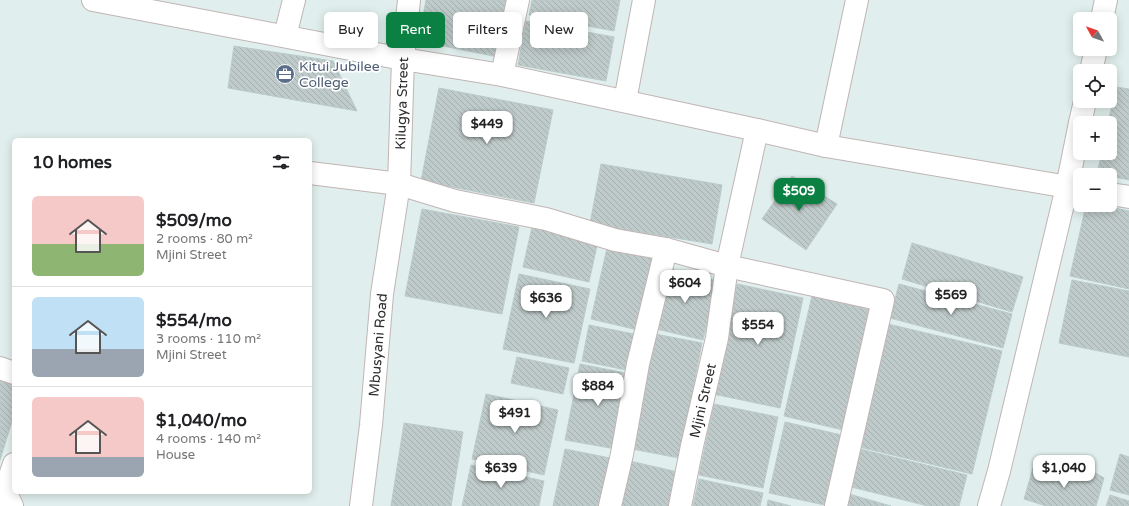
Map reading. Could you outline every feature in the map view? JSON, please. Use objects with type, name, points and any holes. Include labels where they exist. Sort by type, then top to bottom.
[{"type":"street","points":[[93,0],[403,59],[502,75],[826,146],[1073,188],[989,506]]},
{"type":"street","points":[[285,36],[294,0]]},
{"type":"street","name":"Kilugya Street","points":[[399,184],[403,59],[409,0]]},
{"type":"street","points":[[502,75],[518,0]]},
{"type":"street","points":[[625,101],[644,0]]},
{"type":"street","points":[[826,146],[857,0]]},
{"type":"street","points":[[1103,12],[1106,0]]},
{"type":"street","name":"Mjini Street","points":[[680,506],[717,338],[728,266],[757,130]]},
{"type":"street","points":[[312,173],[399,184],[455,201],[546,219],[615,240],[666,249],[728,266],[883,300],[836,506]]},
{"type":"street","name":"Mbusyani Road","points":[[361,506],[371,425],[382,294],[399,184]]},
{"type":"street","points":[[1117,195],[1129,197]]},
{"type":"street","points":[[610,506],[622,454],[638,364],[666,249]]},
{"type":"street","points":[[0,368],[12,372]]},
{"type":"street","points":[[12,470],[5,491],[12,506]]},
{"type":"building","points":[[426,0],[509,0],[507,12],[453,12],[453,48],[445,46],[445,12],[424,11]]},
{"type":"building","points":[[532,0],[620,0],[614,31],[588,26],[588,12],[530,12],[529,15]]},
{"type":"building","points":[[526,21],[530,22],[530,48],[588,48],[588,32],[614,37],[606,81],[518,65]]},
{"type":"building","name":"Kitui Jubilee College","points":[[234,46],[333,61],[357,111],[228,88]]},
{"type":"building","points":[[453,48],[500,48],[498,57]]},
{"type":"building","points":[[1117,87],[1129,89],[1129,180],[1117,177],[1117,168],[1098,168],[1100,160],[1117,160],[1117,116],[1110,116],[1111,108],[1117,108]]},
{"type":"building","points":[[439,88],[553,110],[534,203],[421,181]]},
{"type":"building","points":[[601,164],[722,185],[712,244],[590,224]]},
{"type":"building","points":[[792,176],[837,204],[806,250],[762,219]]},
{"type":"building","points":[[422,209],[519,227],[502,314],[405,296]]},
{"type":"building","points":[[1117,209],[1129,211],[1129,289],[1070,276],[1084,212],[1117,212]]},
{"type":"building","points":[[532,227],[598,241],[589,282],[523,267]]},
{"type":"building","points":[[912,243],[1023,277],[1012,312],[902,279]]},
{"type":"building","points":[[607,248],[658,260],[642,331],[591,319]]},
{"type":"building","points":[[667,268],[717,281],[703,340],[652,328]]},
{"type":"building","points":[[519,274],[590,289],[574,363],[503,349]]},
{"type":"building","points":[[1072,280],[1129,291],[1129,357],[1059,343]]},
{"type":"building","points":[[737,284],[803,298],[780,408],[713,394]]},
{"type":"building","points":[[899,284],[1012,314],[1003,348],[890,318]]},
{"type":"building","points":[[812,296],[875,311],[847,431],[784,416]]},
{"type":"building","points":[[888,324],[1002,351],[972,474],[859,447]]},
{"type":"building","points":[[589,325],[639,335],[631,371],[582,361]]},
{"type":"building","points":[[650,333],[702,343],[679,458],[627,448]]},
{"type":"building","points":[[517,357],[569,368],[563,394],[511,383]]},
{"type":"building","points":[[580,364],[631,374],[616,449],[565,440]]},
{"type":"building","points":[[0,374],[12,377],[12,421],[0,460]]},
{"type":"building","points":[[486,394],[558,410],[544,475],[472,459]]},
{"type":"building","points":[[714,404],[778,417],[763,488],[699,475]]},
{"type":"building","points":[[785,422],[846,436],[829,506],[769,493]]},
{"type":"building","points":[[404,423],[463,432],[451,506],[391,506]]},
{"type":"building","points":[[565,449],[615,459],[605,506],[553,506]]},
{"type":"building","points":[[860,449],[967,475],[959,506],[928,506],[851,487]]},
{"type":"building","points":[[1120,454],[1129,457],[1129,495],[1110,490]]},
{"type":"building","points":[[625,460],[678,472],[670,506],[615,506]]},
{"type":"building","points":[[471,465],[544,481],[539,506],[462,506]]},
{"type":"building","points":[[1033,468],[1079,481],[1087,468],[1104,478],[1096,506],[1046,506],[1024,499]]},
{"type":"building","points":[[699,479],[763,493],[760,506],[693,506]]},
{"type":"building","points":[[849,494],[891,506],[846,506]]},
{"type":"building","points":[[1110,495],[1129,501],[1129,506],[1106,506]]},
{"type":"building","points":[[768,500],[791,506],[767,506]]},
{"type":"place","name":"Kitui Jubilee College","points":[[285,74]]}]
